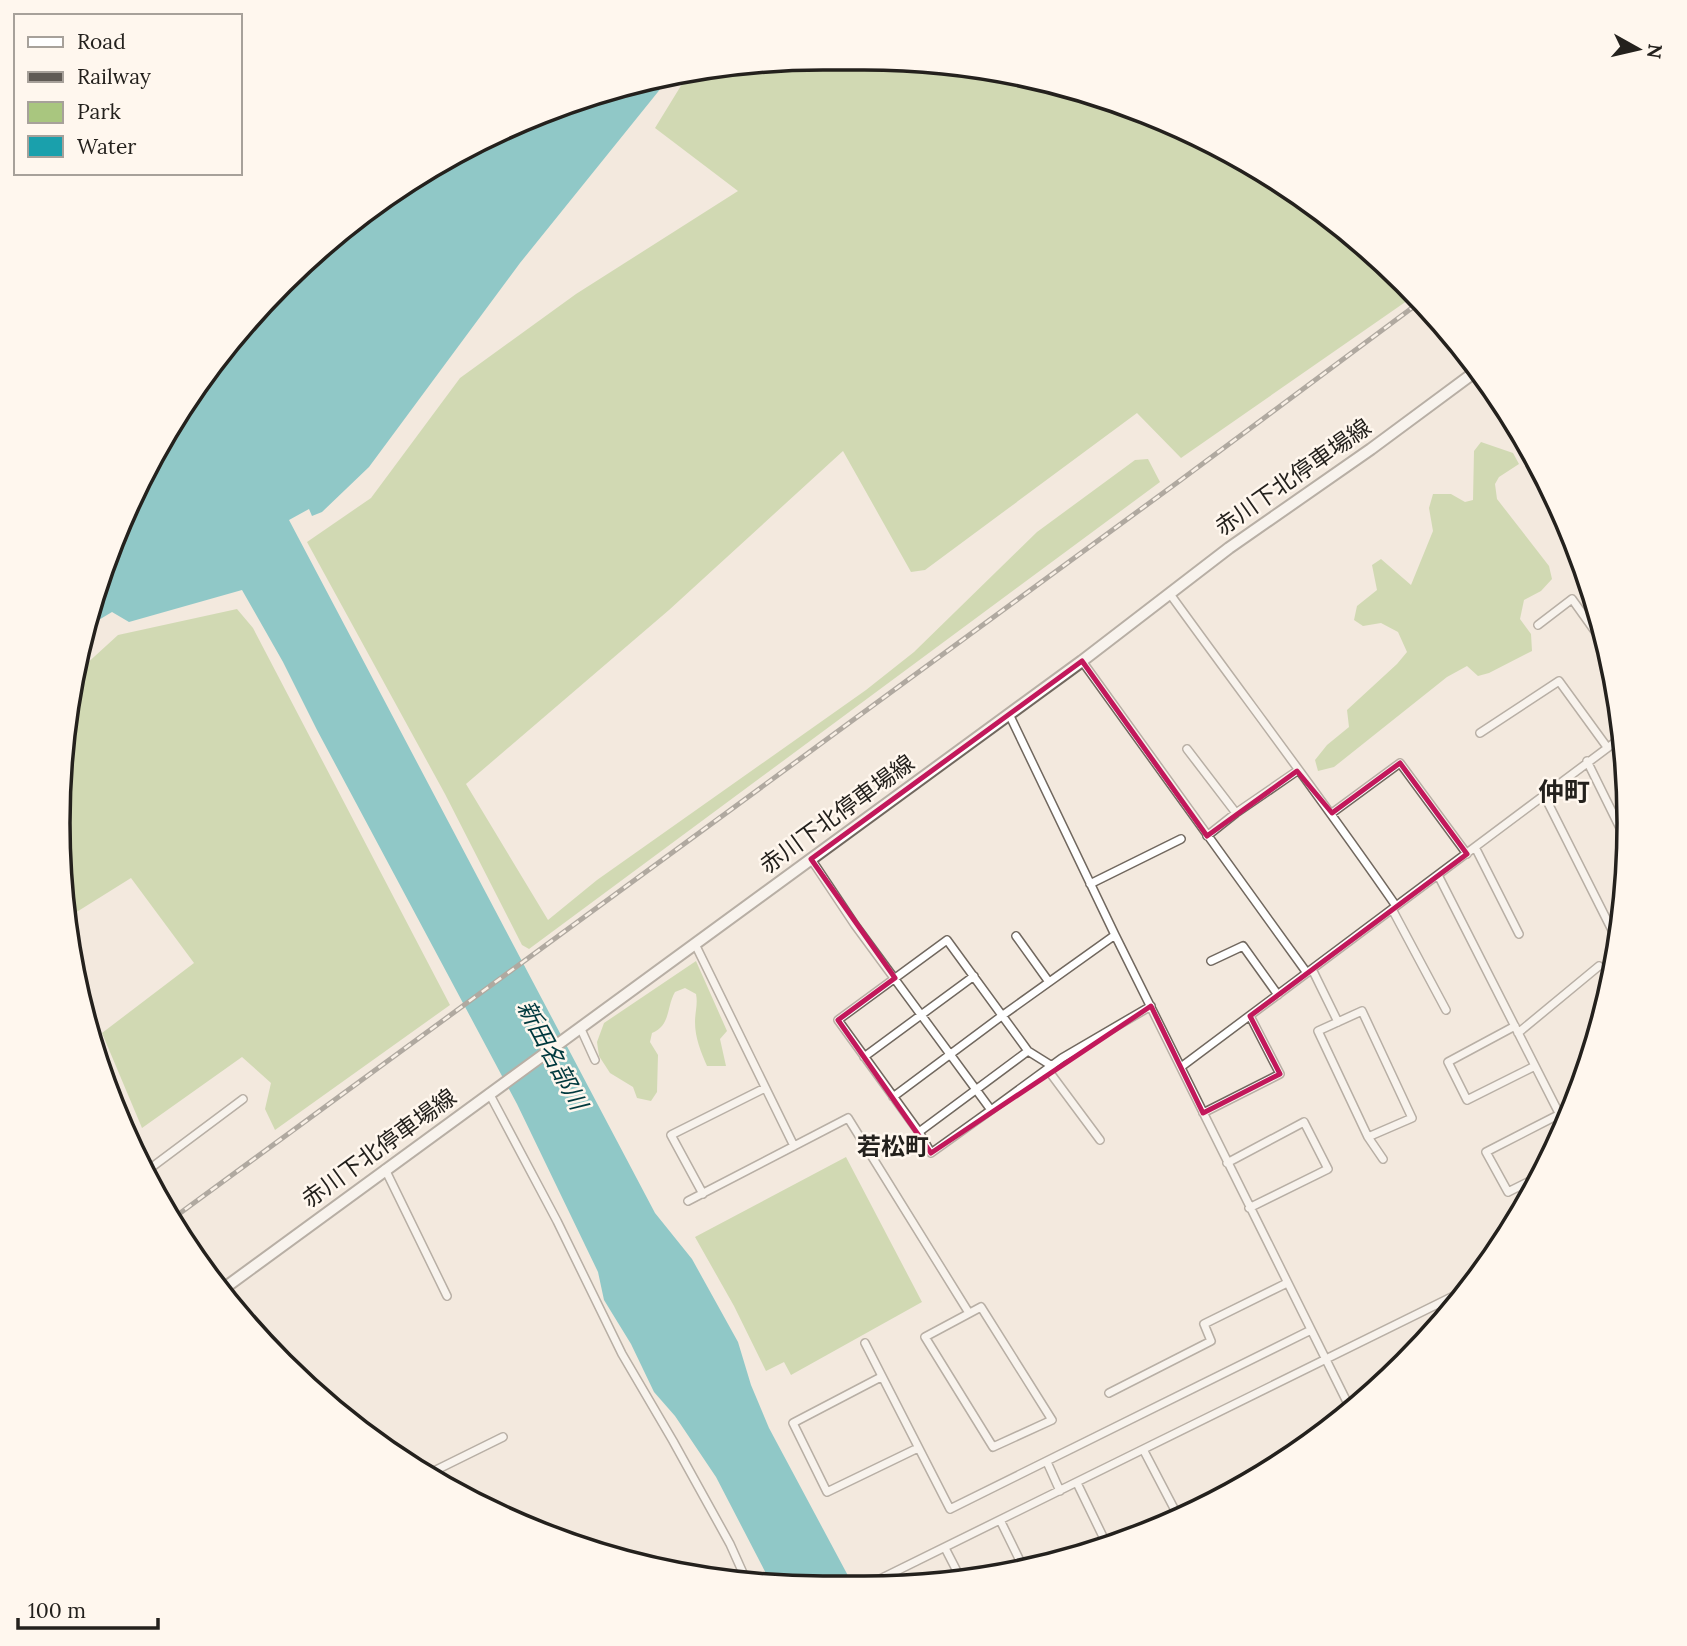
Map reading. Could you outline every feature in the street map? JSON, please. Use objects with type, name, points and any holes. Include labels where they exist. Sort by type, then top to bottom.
[{"type":"main road","name":"赤川下北停車場線","points":[[230,1286],[562,1039],[1082,661],[1229,548],[1469,376]]},
{"type":"street","points":[[1170,594],[1297,771],[1332,813],[1394,907],[1446,1010]]},
{"type":"street","points":[[1538,625],[1572,599],[1590,624]]},
{"type":"street","points":[[1082,661],[1207,836],[1309,972],[1338,1023]]},
{"type":"street","points":[[1479,733],[1559,681],[1606,747]]},
{"type":"street","points":[[1009,714],[1115,936],[1346,1400]]},
{"type":"street","points":[[1181,1067],[1612,743]]},
{"type":"street","points":[[1188,749],[1236,813]]},
{"type":"street","points":[[1587,761],[1617,820]]},
{"type":"street","points":[[1332,813],[1400,763],[1467,853]]},
{"type":"street","points":[[1207,836],[1297,771]]},
{"type":"street","points":[[1543,793],[1610,926]]},
{"type":"street","points":[[1090,884],[1181,839]]},
{"type":"street","points":[[1475,847],[1519,934]]},
{"type":"street","points":[[811,859],[855,925],[991,1110]]},
{"type":"street","points":[[1438,875],[1559,1113]]},
{"type":"street","points":[[1016,936],[1049,982]]},
{"type":"street","points":[[893,1097],[1115,936]]},
{"type":"street","points":[[1100,1140],[1050,1068],[1028,1051],[947,940],[838,1020],[919,1132],[931,1153],[1050,1068],[1062,1058],[1151,1006]]},
{"type":"street","points":[[695,944],[794,1146]]},
{"type":"street","points":[[1211,961],[1242,946],[1278,995]]},
{"type":"street","points":[[1535,1066],[1467,1100],[1448,1062],[1517,1030],[1599,967]]},
{"type":"street","points":[[864,1057],[974,976]]},
{"type":"street","points":[[1368,1137],[1412,1118],[1362,1011],[1318,1031],[1368,1137],[1382,1159]]},
{"type":"street","points":[[1203,1113],[1280,1074],[1251,1016]]},
{"type":"street","points":[[580,1027],[595,1060]]},
{"type":"street","points":[[919,1132],[1028,1051]]},
{"type":"street","points":[[703,1194],[671,1135],[765,1088]]},
{"type":"street","points":[[491,1092],[622,1354],[686,1464],[742,1571]]},
{"type":"street","points":[[153,1166],[243,1100]]},
{"type":"street","points":[[1525,1183],[1507,1192],[1486,1152],[1558,1115]]},
{"type":"street","points":[[688,1201],[848,1118],[969,1313]]},
{"type":"street","points":[[1227,1163],[1304,1122],[1328,1169],[1249,1208]]},
{"type":"street","points":[[385,1169],[447,1296]]},
{"type":"street","points":[[1109,1393],[1211,1341],[1204,1324],[1287,1283]]},
{"type":"street","points":[[892,1574],[1445,1300]]},
{"type":"street","points":[[981,1307],[1052,1420],[993,1447],[925,1337],[969,1313],[981,1307]]},
{"type":"street","points":[[865,1343],[950,1509],[1311,1330]]},
{"type":"street","points":[[881,1377],[793,1423],[827,1492],[918,1448]]},
{"type":"street","points":[[437,1469],[503,1437]]},
{"type":"street","points":[[1144,1451],[1174,1509]]},
{"type":"street","points":[[1047,1462],[1060,1491]]},
{"type":"street","points":[[1077,1483],[1103,1537]]},
{"type":"street","points":[[1001,1522],[1020,1560]]},
{"type":"street","points":[[946,1548],[957,1570]]},
{"type":"highlighted area","points":[[1082,661],[1207,836],[1297,771],[1332,813],[1400,763],[1467,854],[1250,1016],[1280,1074],[1203,1113],[1151,1006],[931,1153],[838,1020],[895,978],[811,859]]},
{"type":"green space","points":[[864,70],[962,76],[1011,84],[1106,110],[1152,127],[1241,171],[1322,226],[1360,257],[1406,302],[1181,458],[1137,413],[925,570],[911,572],[843,451],[669,610],[466,784],[548,920],[597,880],[866,690],[914,652],[1037,532],[1135,460],[1148,459],[1160,482],[529,949],[522,945],[445,794],[307,542],[371,498],[460,378],[576,294],[738,191],[655,128],[683,83],[725,76]]},
{"type":"green space","points":[[1481,442],[1513,453],[1519,464],[1499,477],[1495,484],[1497,499],[1549,566],[1552,579],[1541,591],[1524,600],[1520,619],[1531,634],[1532,651],[1489,673],[1478,676],[1467,666],[1447,677],[1334,767],[1318,771],[1315,760],[1327,745],[1349,727],[1347,710],[1407,652],[1398,632],[1381,623],[1363,626],[1354,620],[1357,606],[1377,590],[1372,565],[1381,559],[1411,585],[1433,531],[1429,508],[1433,494],[1451,494],[1465,502],[1473,500],[1474,451]]},
{"type":"green space","points":[[237,609],[253,628],[450,1005],[275,1130],[265,1109],[271,1083],[242,1057],[142,1128],[102,1033],[194,963],[131,878],[75,913],[70,823],[76,725],[87,663],[118,635]]},
{"type":"green space","points":[[696,961],[727,1031],[720,1039],[726,1066],[707,1066],[696,1034],[696,994],[685,988],[675,992],[665,1021],[652,1033],[650,1042],[658,1055],[657,1092],[651,1101],[637,1098],[633,1087],[610,1073],[599,1056],[597,1042],[604,1023]]},
{"type":"green space","points":[[846,1157],[922,1302],[791,1375],[784,1362],[766,1371],[734,1306],[695,1237]]},
{"type":"water","name":"新田名部川","points":[[661,88],[520,263],[369,467],[322,512],[312,516],[309,509],[289,520],[655,1213],[692,1259],[738,1342],[751,1385],[769,1428],[848,1576],[766,1573],[716,1477],[675,1416],[654,1392],[631,1344],[604,1300],[598,1272],[517,1104],[283,662],[242,590],[129,622],[112,612],[98,620],[127,535],[171,446],[226,365],[291,291],[365,226],[446,171],[535,127],[581,110]]},
{"type":"railway","points":[[180,1213],[1412,308]]},
{"type":"district","name":"仲町","points":[[1564,792]]},
{"type":"district","name":"若松町","points":[[893,1147]]}]
